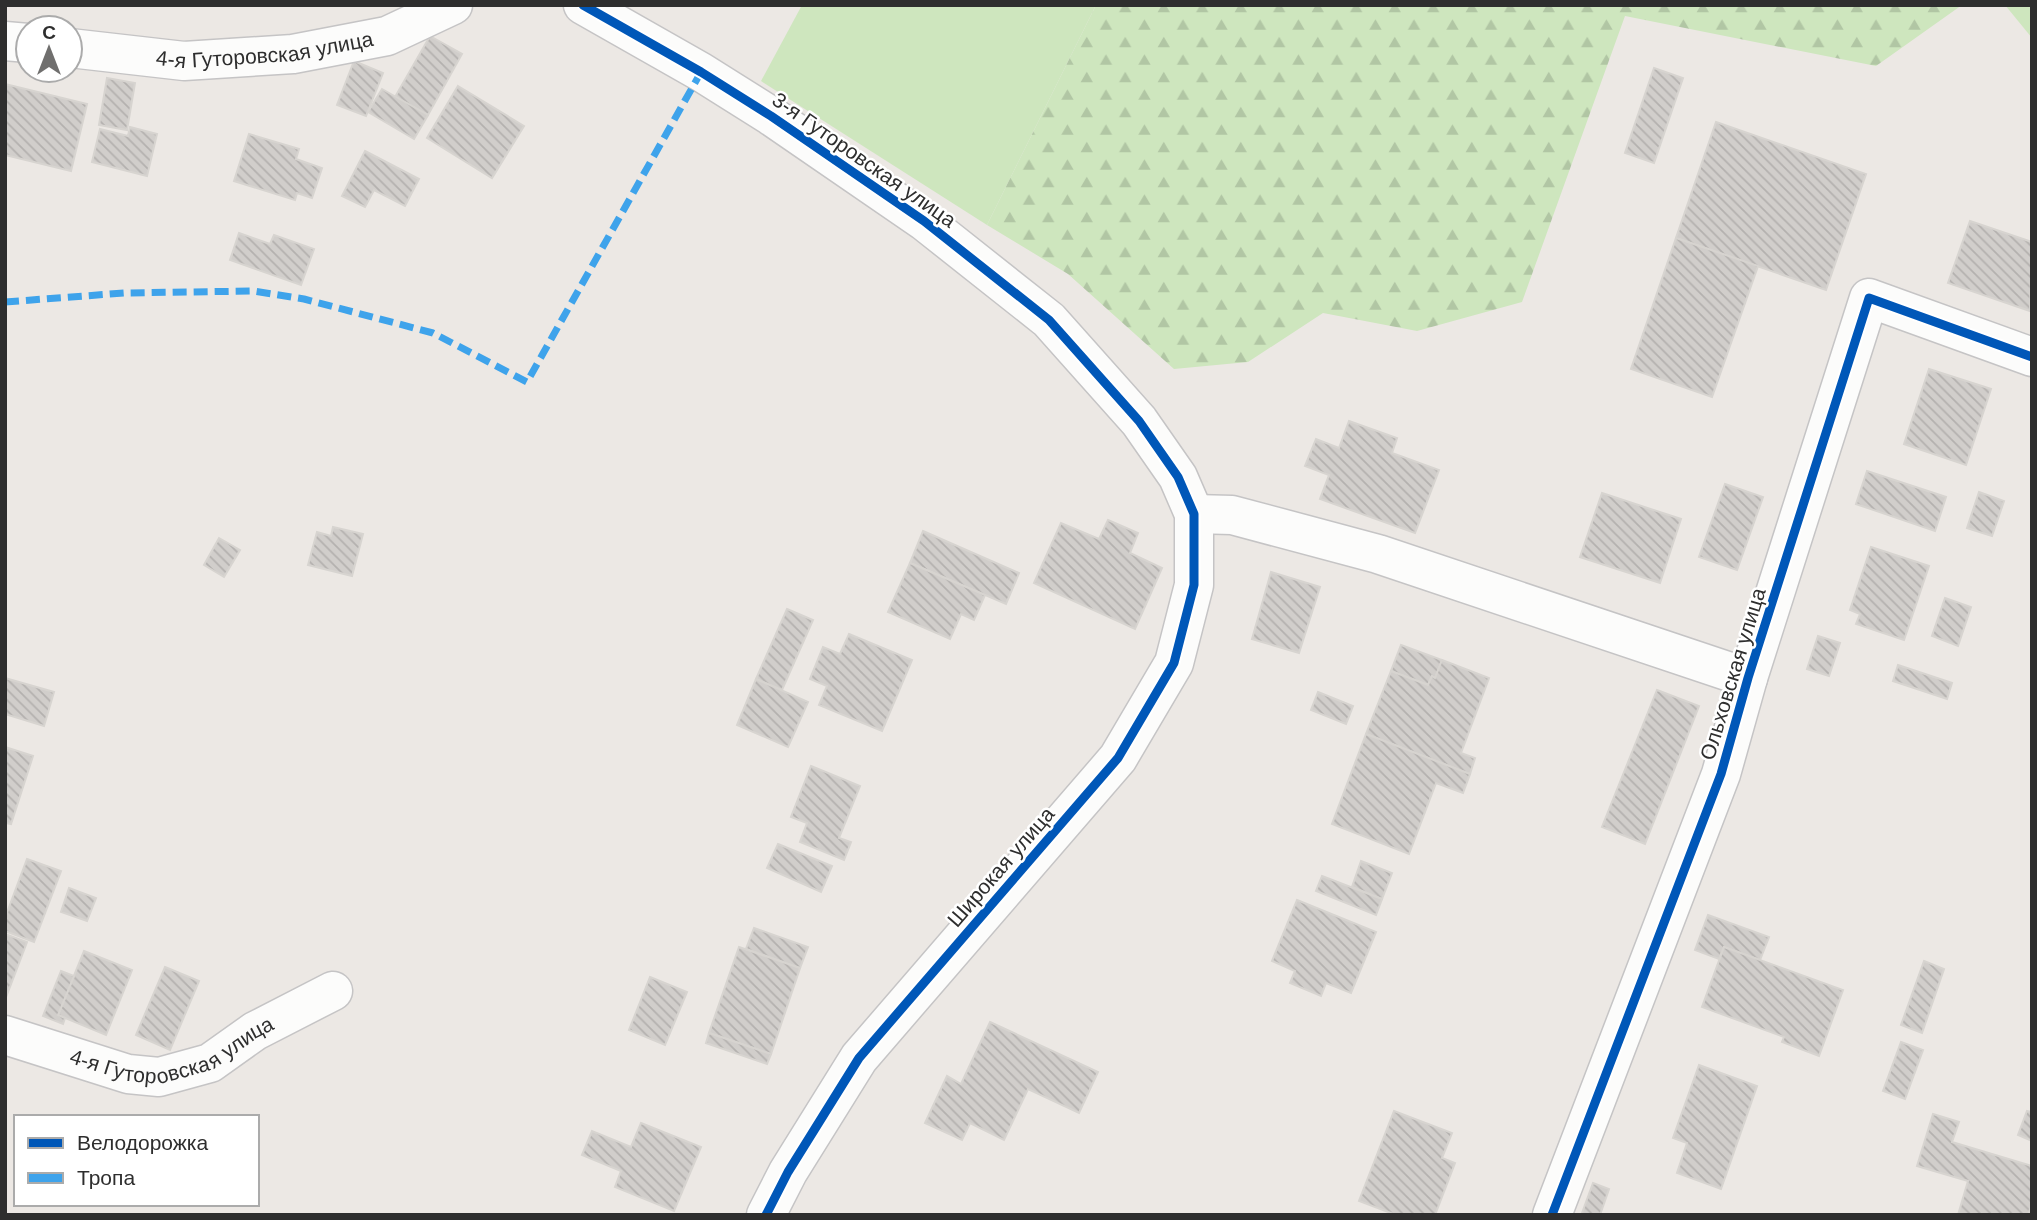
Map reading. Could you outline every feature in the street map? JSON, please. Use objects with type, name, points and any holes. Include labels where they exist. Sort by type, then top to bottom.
[{"type":"street","name":"4-я Гуторовская улица","points":[[84,50],[184,61],[293,54],[387,36],[453,5]]},
{"type":"street","name":"3-я Гуторовская улица","points":[[583,5],[701,72],[771,116],[924,221],[1049,320],[1139,421],[1178,477],[1194,514]]},
{"type":"street","name":"Ольховская улица","points":[[1552,1215],[1721,774],[1748,678],[1869,298],[2032,357]]},
{"type":"street","points":[[1194,514],[1232,515],[1378,554],[1748,678]]},
{"type":"street","name":"Широкая улица","points":[[766,1215],[788,1172],[859,1058],[1118,758],[1174,663],[1194,585],[1194,514]]},
{"type":"street","name":"4-я Гуторовская улица","points":[[5,1035],[128,1074],[159,1077],[210,1063],[255,1031],[333,991]]},
{"type":"green space","points":[[802,5],[1096,5],[987,225],[761,81]]},
{"type":"green space","points":[[1096,5],[1962,5],[1876,66],[1625,16],[1522,302],[1417,331],[1323,313],[1248,362],[1174,369],[1068,274],[987,225]]},
{"type":"green space","points":[[2005,5],[2032,5],[2032,38]]},
{"type":"building","points":[[430,36],[462,54],[428,115],[395,97]]},
{"type":"building","points":[[354,61],[383,73],[366,116],[337,105]]},
{"type":"building","points":[[1654,68],[1683,78],[1654,163],[1625,153]]},
{"type":"building","points":[[107,78],[135,83],[127,130],[99,125]]},
{"type":"building","points":[[5,84],[87,104],[71,171],[5,155]]},
{"type":"building","points":[[458,86],[524,126],[492,178],[427,138]]},
{"type":"building","points":[[382,89],[428,115],[414,139],[368,112]]},
{"type":"building","points":[[1716,122],[1866,174],[1826,290],[1676,238]]},
{"type":"building","points":[[130,127],[157,134],[147,176],[92,162],[100,129],[128,136]]},
{"type":"building","points":[[249,134],[299,149],[296,159],[322,168],[312,198],[297,193],[295,200],[234,181]]},
{"type":"building","points":[[365,151],[419,179],[405,206],[374,190],[365,207],[342,196]]},
{"type":"building","points":[[1970,221],[2032,242],[2030,311],[1948,283]]},
{"type":"building","points":[[239,233],[270,244],[274,235],[314,249],[301,285],[230,260]]},
{"type":"building","points":[[1676,238],[1758,266],[1712,397],[1631,369]]},
{"type":"building","points":[[1929,369],[1991,389],[1966,465],[1904,444]]},
{"type":"building","points":[[1349,421],[1397,438],[1392,453],[1439,470],[1415,533],[1320,499],[1329,475],[1305,466],[1316,439],[1339,448]]},
{"type":"building","points":[[1867,471],[1946,497],[1935,531],[1856,504]]},
{"type":"building","points":[[1725,484],[1763,497],[1737,570],[1699,557]]},
{"type":"building","points":[[1979,492],[2004,501],[1992,536],[1967,528]]},
{"type":"building","points":[[1602,493],[1681,519],[1660,583],[1580,557]]},
{"type":"building","points":[[1108,520],[1138,533],[1130,553],[1162,568],[1135,629],[1034,583],[1061,523],[1099,539]]},
{"type":"building","points":[[333,527],[363,534],[352,576],[308,565],[317,532],[331,536]]},
{"type":"building","points":[[923,531],[1019,573],[1006,604],[910,563]]},
{"type":"building","points":[[219,538],[240,550],[224,577],[204,565]]},
{"type":"building","points":[[1871,547],[1929,566],[1904,640],[1856,624],[1860,614],[1850,610]]},
{"type":"building","points":[[910,563],[985,595],[974,620],[961,614],[950,639],[888,612]]},
{"type":"building","points":[[1271,572],[1320,587],[1299,653],[1252,639]]},
{"type":"building","points":[[1945,598],[1971,607],[1958,646],[1932,636]]},
{"type":"building","points":[[787,609],[813,620],[782,690],[756,679]]},
{"type":"building","points":[[849,634],[912,660],[882,731],[819,705],[827,686],[810,679],[823,647],[840,654]]},
{"type":"building","points":[[1818,636],[1840,643],[1829,676],[1807,669]]},
{"type":"building","points":[[1401,645],[1442,660],[1435,678],[1432,676],[1428,685],[1391,671]]},
{"type":"building","points":[[1442,660],[1489,678],[1461,753],[1475,758],[1470,774],[1366,734],[1391,671],[1428,685],[1432,676],[1435,678]]},
{"type":"building","points":[[1898,665],[1952,683],[1947,699],[1893,681]]},
{"type":"building","points":[[5,678],[54,692],[44,726],[5,714]]},
{"type":"building","points":[[756,679],[808,702],[788,747],[737,725]]},
{"type":"building","points":[[1657,690],[1699,706],[1645,844],[1602,827]]},
{"type":"building","points":[[1318,692],[1353,706],[1346,724],[1311,710]]},
{"type":"building","points":[[1366,734],[1470,774],[1463,793],[1436,783],[1409,854],[1332,824]]},
{"type":"building","points":[[5,747],[33,756],[11,824],[5,823]]},
{"type":"building","points":[[811,766],[860,786],[839,838],[851,842],[844,860],[800,842],[807,823],[791,817]]},
{"type":"building","points":[[778,844],[832,866],[821,892],[767,868]]},
{"type":"building","points":[[27,859],[61,871],[34,942],[5,931],[5,918]]},
{"type":"building","points":[[1361,861],[1392,873],[1382,899],[1352,887]]},
{"type":"building","points":[[1322,876],[1382,899],[1376,915],[1316,891]]},
{"type":"building","points":[[69,888],[96,898],[87,921],[61,912]]},
{"type":"building","points":[[1297,900],[1376,932],[1351,993],[1326,983],[1321,996],[1290,983],[1295,971],[1272,961]]},
{"type":"building","points":[[1708,915],[1769,937],[1760,960],[1724,947],[1719,959],[1695,950]]},
{"type":"building","points":[[754,928],[808,947],[800,968],[746,949]]},
{"type":"building","points":[[5,934],[27,942],[5,1000]]},
{"type":"building","points":[[739,947],[800,968],[771,1054],[709,1033]]},
{"type":"building","points":[[1724,947],[1843,990],[1819,1056],[1782,1042],[1784,1037],[1702,1007]]},
{"type":"building","points":[[84,951],[132,970],[106,1035],[58,1015]]},
{"type":"building","points":[[1924,961],[1944,969],[1922,1033],[1901,1025]]},
{"type":"building","points":[[165,967],[199,981],[170,1050],[136,1035]]},
{"type":"building","points":[[61,971],[74,976],[58,1015],[65,1018],[63,1024],[43,1016]]},
{"type":"building","points":[[650,977],[687,992],[665,1045],[629,1030]]},
{"type":"building","points":[[990,1022],[1098,1072],[1079,1113],[1028,1089],[1004,1140],[970,1123],[962,1140],[925,1123],[947,1076],[961,1084]]},
{"type":"building","points":[[709,1033],[771,1054],[767,1064],[706,1043]]},
{"type":"building","points":[[1901,1042],[1923,1050],[1905,1099],[1883,1091]]},
{"type":"building","points":[[1699,1065],[1757,1086],[1721,1189],[1677,1173],[1687,1143],[1673,1138]]},
{"type":"building","points":[[1394,1111],[1452,1133],[1442,1158],[1455,1163],[1435,1215],[1396,1215],[1359,1201]]},
{"type":"building","points":[[2027,1111],[2032,1112],[2032,1141],[2018,1135]]},
{"type":"building","points":[[1933,1114],[1959,1122],[1952,1142],[2032,1166],[2032,1203],[2028,1215],[1958,1215],[1968,1181],[1917,1166]]},
{"type":"building","points":[[641,1123],[701,1147],[674,1211],[615,1187],[621,1171],[582,1155],[592,1131],[631,1147]]},
{"type":"building","points":[[1593,1183],[1609,1189],[1600,1215],[1585,1215],[1582,1213]]},
{"type":"marked path","points":[[5,302],[124,293],[253,291],[304,299],[433,333],[527,382],[701,72]]},
{"type":"cycle path","points":[[583,5],[701,72],[771,116],[924,221],[1049,320],[1139,421],[1178,477],[1194,514],[1194,585],[1174,663],[1118,758],[859,1058],[788,1172],[766,1215]]},
{"type":"cycle path","points":[[1552,1215],[1721,774],[1748,678],[1869,298],[2032,357]]}]
